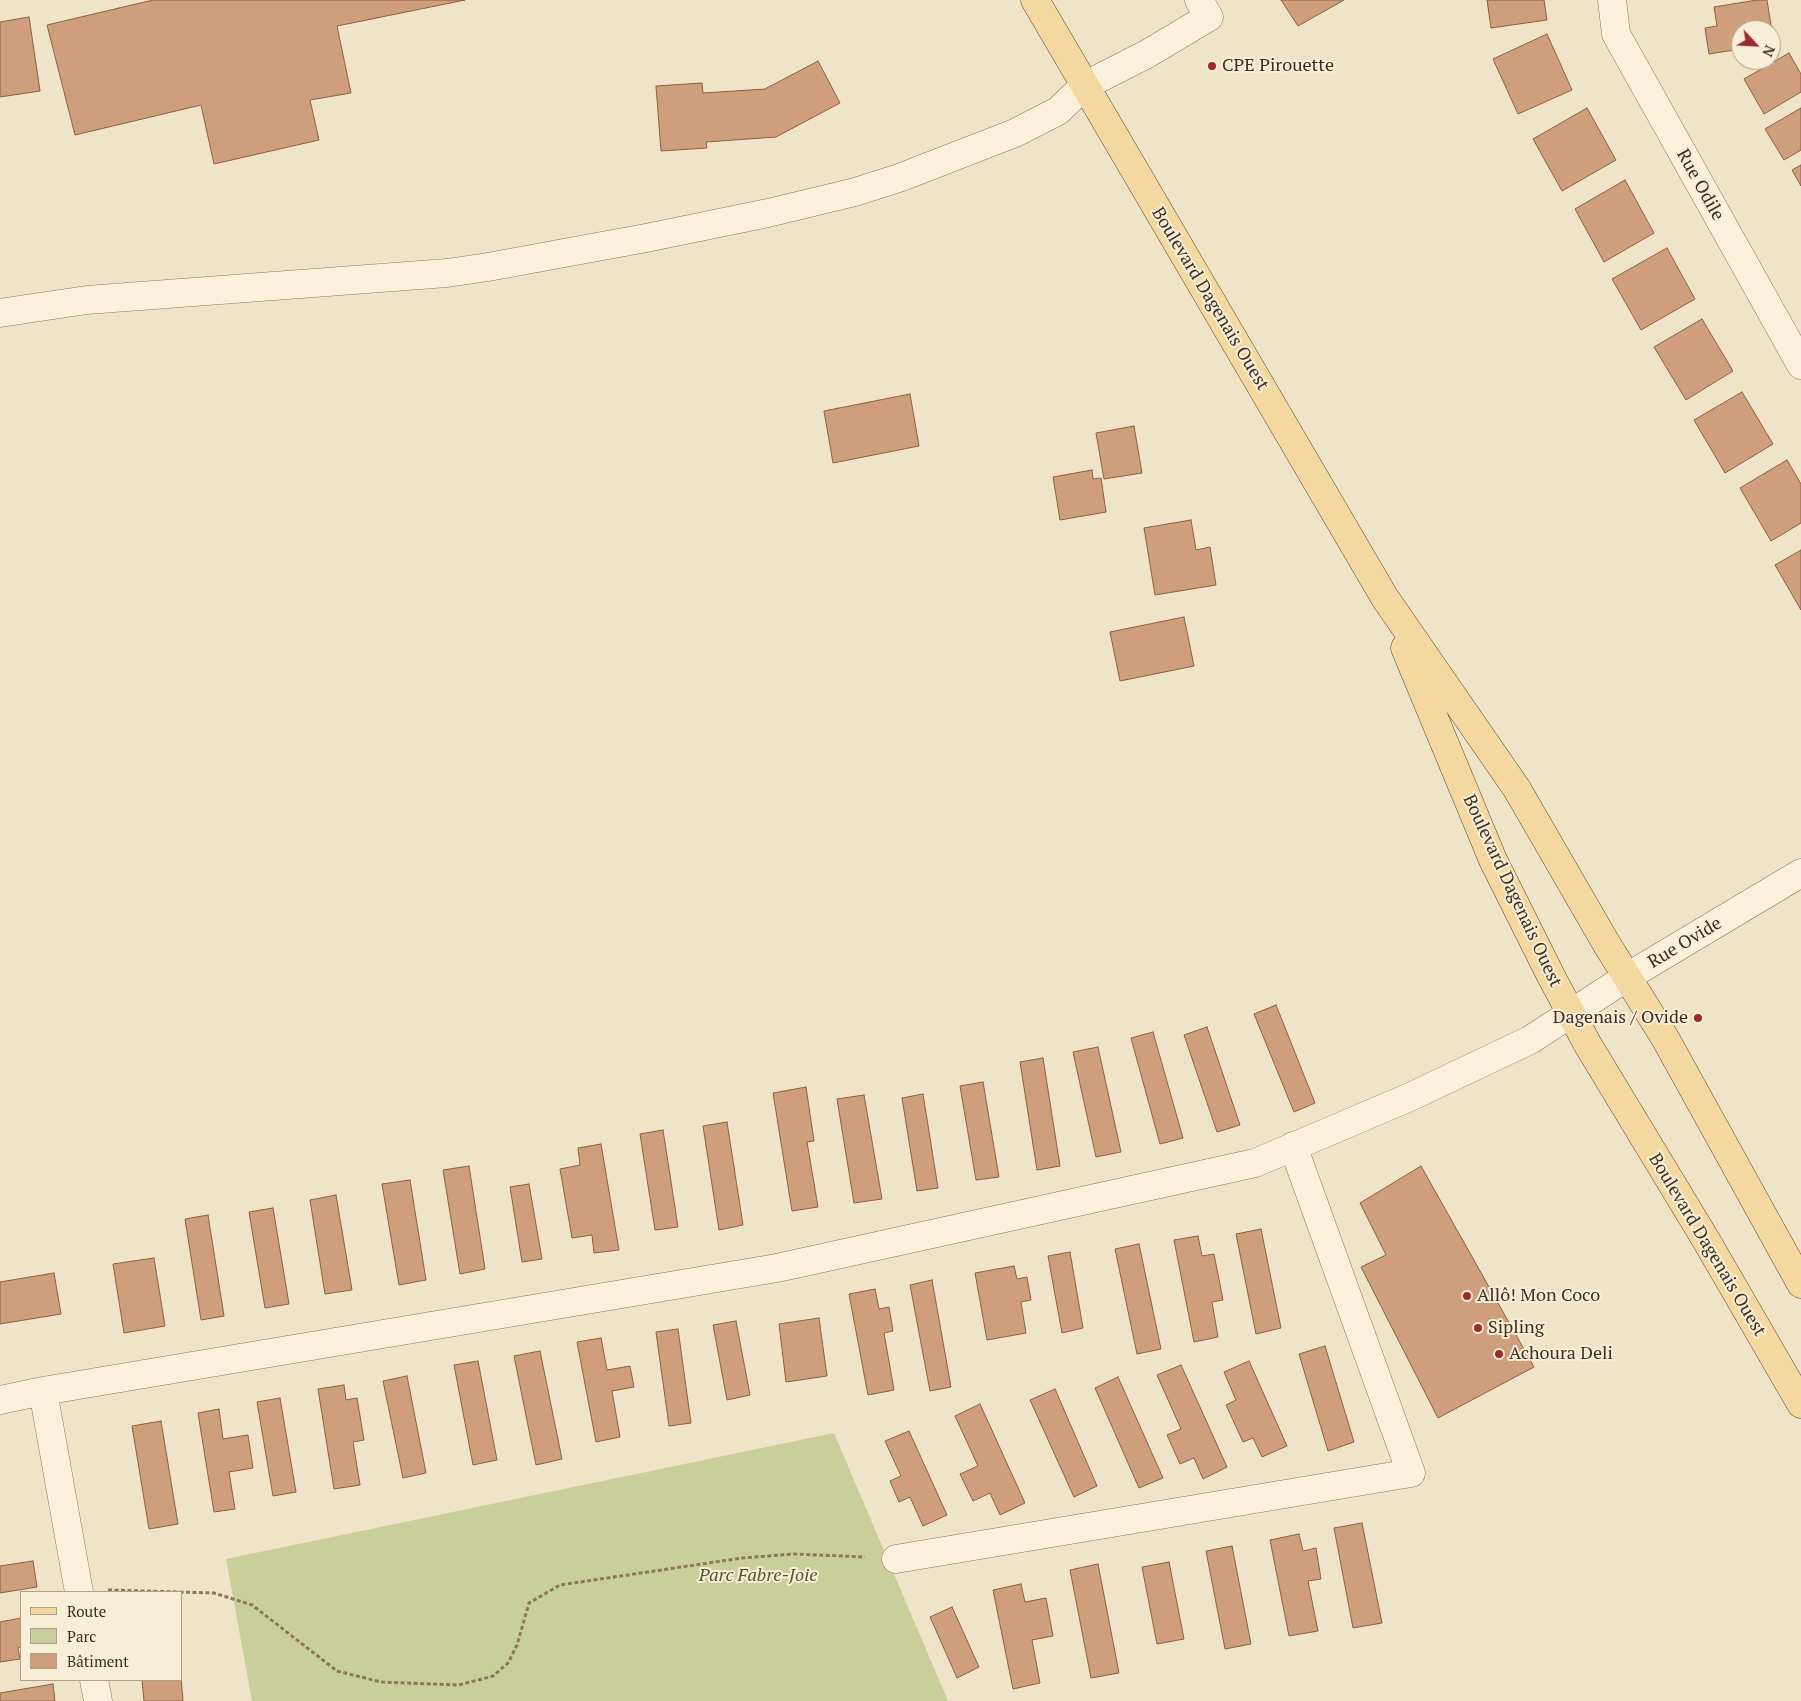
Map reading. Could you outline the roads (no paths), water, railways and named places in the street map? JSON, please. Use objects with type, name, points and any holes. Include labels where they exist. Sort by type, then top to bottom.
[{"type":"main road","name":"Boulevard Dagenais Ouest","points":[[1035,0],[1385,598],[1517,789],[1665,1038],[1801,1284]]},
{"type":"main road","name":"Boulevard Dagenais Ouest","points":[[1385,598],[1493,860],[1570,1014],[1706,1240],[1801,1404]]},
{"type":"street","points":[[0,313],[87,300],[447,273],[488,268],[768,214],[855,192],[899,178],[1015,133],[1058,111],[1084,86],[1147,54],[1209,17],[1199,0]]},
{"type":"street","name":"Rue Odile","points":[[1612,0],[1616,34],[1801,365]]},
{"type":"street","name":"Rue Ovide","points":[[0,1400],[43,1391],[777,1268],[1255,1163],[1410,1098],[1530,1040],[1627,977],[1801,873]]},
{"type":"street","points":[[896,1559],[1411,1473],[1294,1146]]},
{"type":"street","points":[[43,1391],[78,1590]]},
{"type":"street","points":[[94,1681],[98,1701]]},
{"type":"place","name":"CPE Pirouette","points":[[1212,66]]},
{"type":"place","name":"Dagenais / Ovide","points":[[1698,1018]]},
{"type":"place","name":"Allô! Mon Coco","points":[[1467,1296]]},
{"type":"place","name":"Sipling","points":[[1478,1328]]},
{"type":"place","name":"Achoura Deli","points":[[1499,1354]]},
{"type":"park label","name":"Parc Fabre-Joie","points":[[758,1576]]}]
